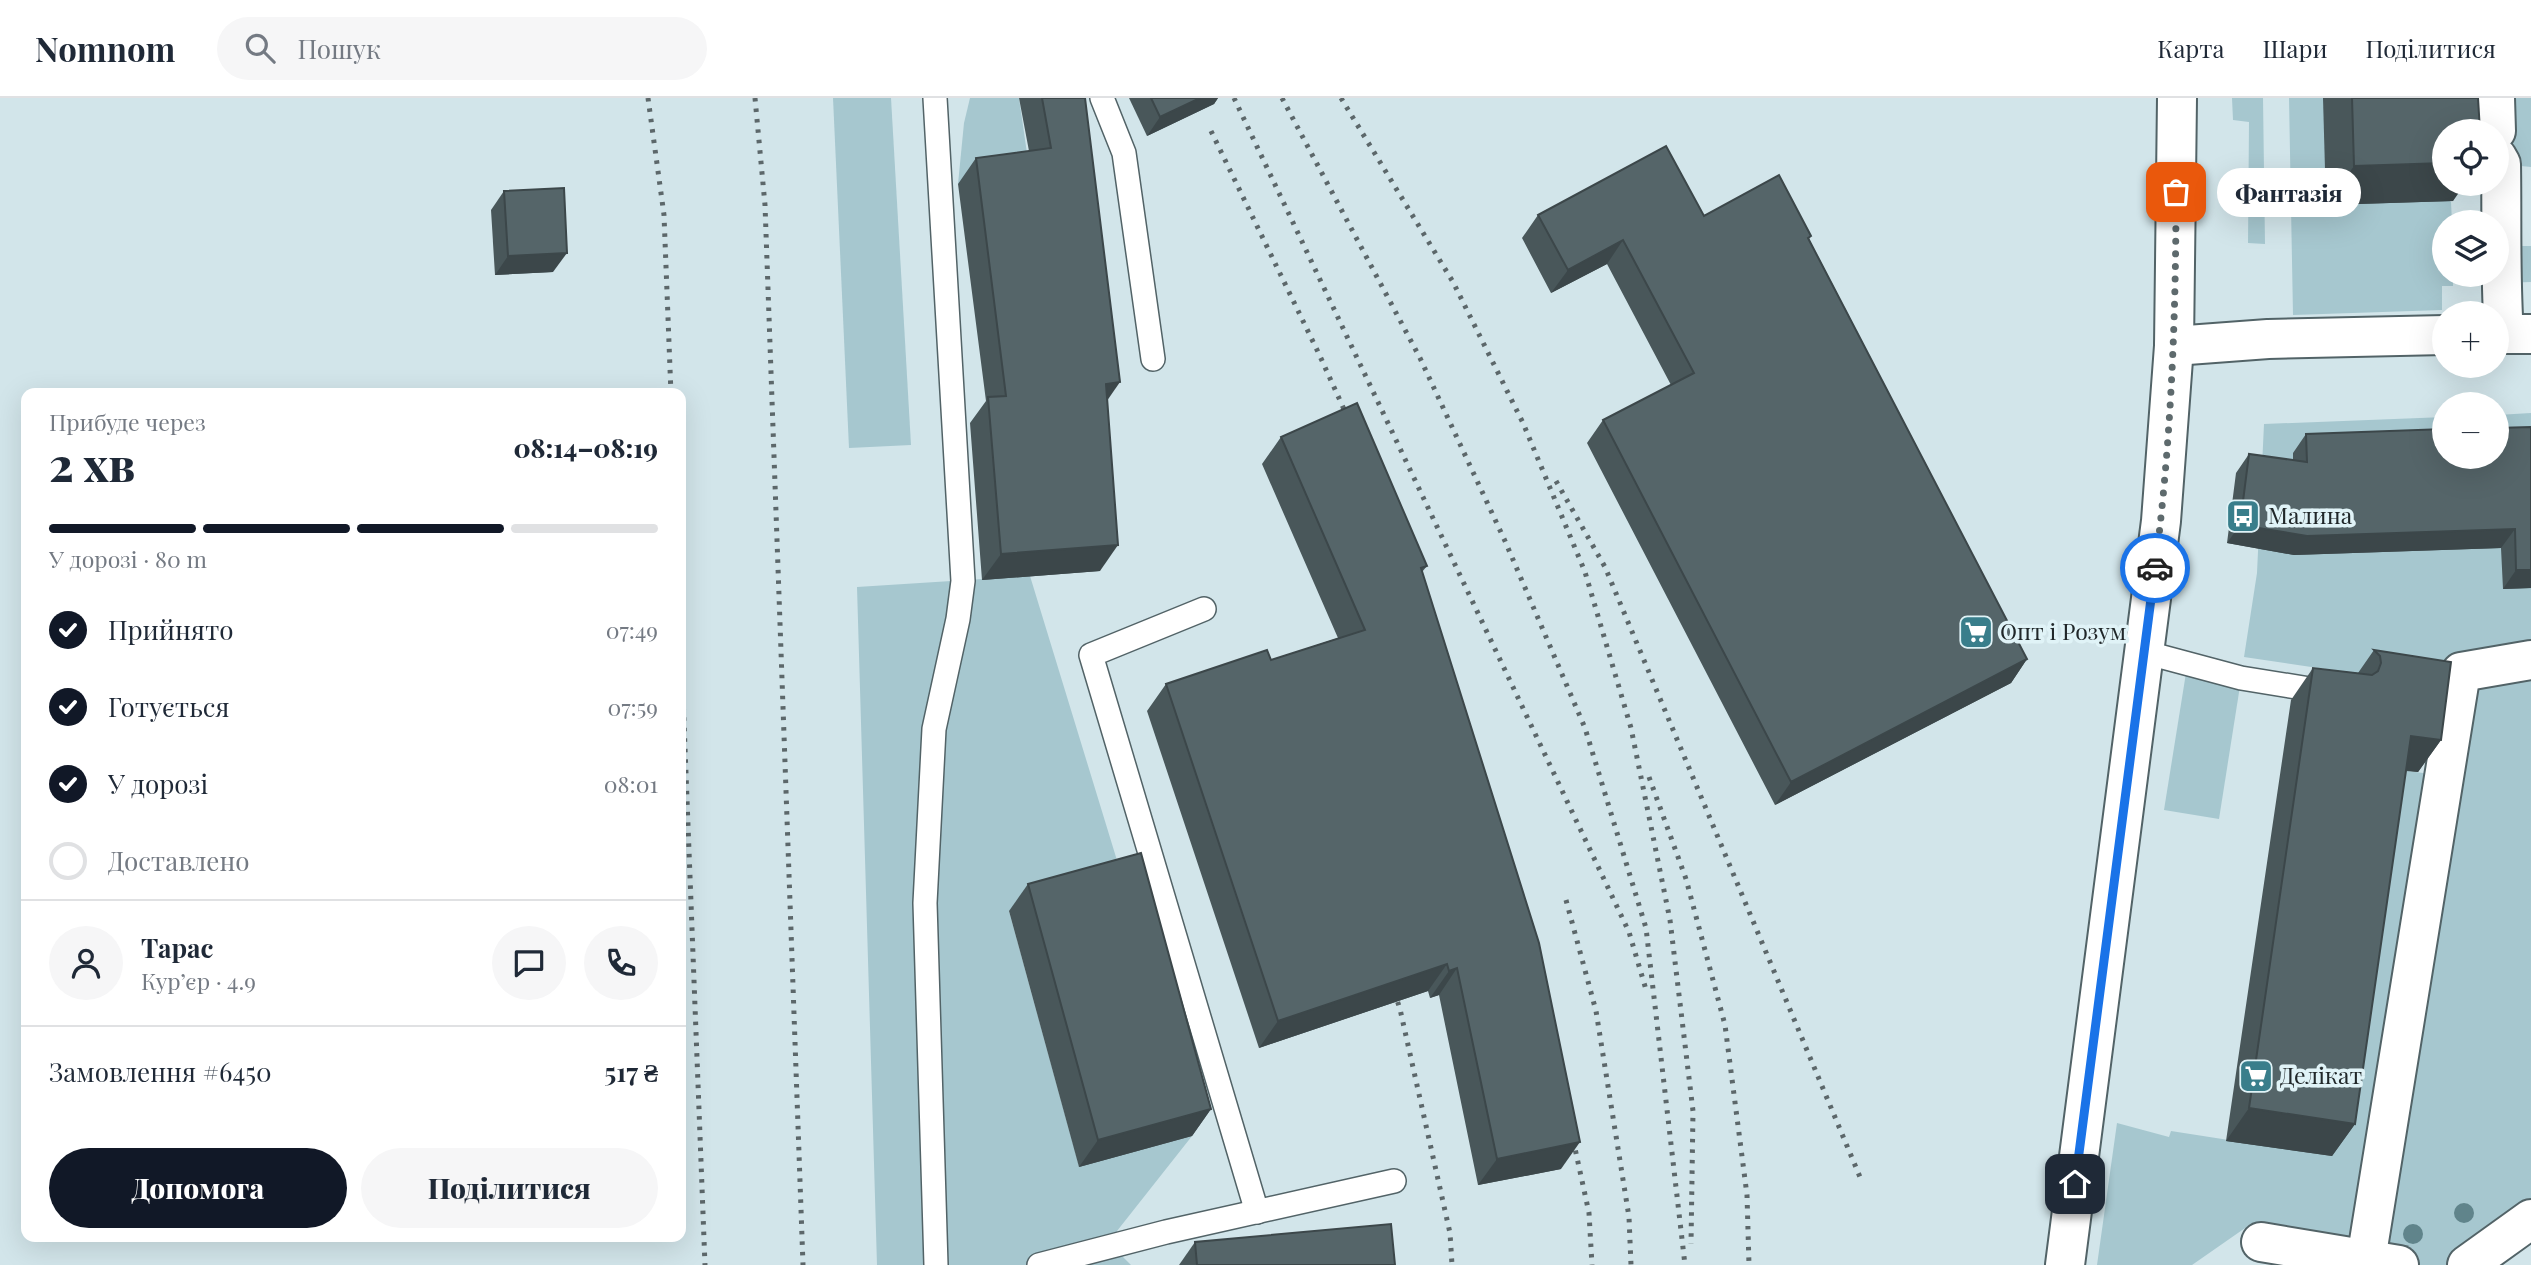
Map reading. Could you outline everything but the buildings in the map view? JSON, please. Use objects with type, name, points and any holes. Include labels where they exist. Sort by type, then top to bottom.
[{"type":"street","points":[[2065,1265],[2161,521],[2174,346],[2177,98]]},
{"type":"street","points":[[2495,98],[2496,119]]},
{"type":"street","points":[[2502,196],[2501,284],[2511,334]]},
{"type":"street","points":[[2174,346],[2268,339],[2432,335]]},
{"type":"street","points":[[2260,1242],[2383,1262],[2461,672],[2531,660]]},
{"type":"street","points":[[2467,1265],[2531,1219]]},
{"type":"lane","points":[[935,98],[963,581],[958,619],[934,729],[925,903],[936,1265]]},
{"type":"lane","points":[[1102,98],[1124,153],[1153,359]]},
{"type":"lane","points":[[1204,609],[1091,655],[1257,1212]]},
{"type":"lane","points":[[2144,652],[2241,678],[2345,694]]},
{"type":"lane","points":[[1039,1265],[1394,1181]]},
{"type":"shaded area","points":[[833,98],[891,98],[911,445],[849,448]]},
{"type":"shaded area","points":[[970,98],[1019,98],[1030,174],[958,184],[964,123]]},
{"type":"shaded area","points":[[2232,98],[2263,98],[2265,244],[2248,243],[2249,122],[2233,120]]},
{"type":"shaded area","points":[[2289,98],[2323,98],[2432,187],[2432,196],[2444,196],[2451,202],[2451,210],[2432,210],[2432,287],[2442,287],[2442,301],[2432,301],[2432,310],[2293,315]]},
{"type":"shaded area","points":[[2459,98],[2531,98],[2531,167],[2509,165],[2509,119],[2472,119]]},
{"type":"shaded area","points":[[2509,246],[2531,246],[2531,282],[2509,283]]},
{"type":"shaded area","points":[[2531,413],[2531,1219],[2467,1265],[2399,1265],[2261,1242],[2248,1226],[2192,1265],[2097,1265],[2117,1123],[2169,1137],[2171,1131],[2332,1156],[2388,768],[2444,776],[2459,689],[2244,657],[2257,573],[2264,424],[2432,418],[2432,469],[2509,469],[2509,414]]},
{"type":"shaded area","points":[[1030,576],[1123,880],[1009,911],[1079,1166],[1192,1136],[1117,1231],[1122,1256],[1131,1265],[877,1265],[857,587]]},
{"type":"shaded area","points":[[2186,673],[2240,686],[2219,819],[2164,810]]},
{"type":"railway","points":[[648,98],[664,215],[671,388]]},
{"type":"railway","points":[[755,98],[765,205],[803,1265]]},
{"type":"railway","points":[[1234,98],[1629,932],[1647,993]]},
{"type":"railway","points":[[1282,98],[1420,358],[1505,541],[1585,728],[1646,928],[1685,1265]]},
{"type":"railway","points":[[1341,98],[1453,282],[1523,423],[1585,572],[1631,728],[1670,920],[1693,1111],[1691,1244]]},
{"type":"railway","points":[[1211,131],[1352,427]]},
{"type":"railway","points":[[1556,481],[1605,567],[1860,1177]]},
{"type":"railway","points":[[686,773],[705,1265]]},
{"type":"railway","points":[[1649,777],[1686,879],[1725,1025],[1747,1195],[1749,1265]]},
{"type":"railway","points":[[1566,900],[1596,1011],[1629,1217],[1631,1265]]},
{"type":"railway","points":[[1391,982],[1400,1009],[1450,1233],[1452,1265]]},
{"type":"railway","points":[[1571,1130],[1589,1213],[1592,1265]]},
{"type":"way so far","points":[[2155,568],[2174,346],[2176,192]]},
{"type":"place","name":"Фантазiя","points":[[2176,192]]},
{"type":"place","name":"Малина","points":[[2243,516]]},
{"type":"place","name":"Опт і Розум","points":[[1976,632]]},
{"type":"place","name":"Делікат","points":[[2256,1076]]},
{"type":"route","points":[[2075,1184],[2155,568]]}]
